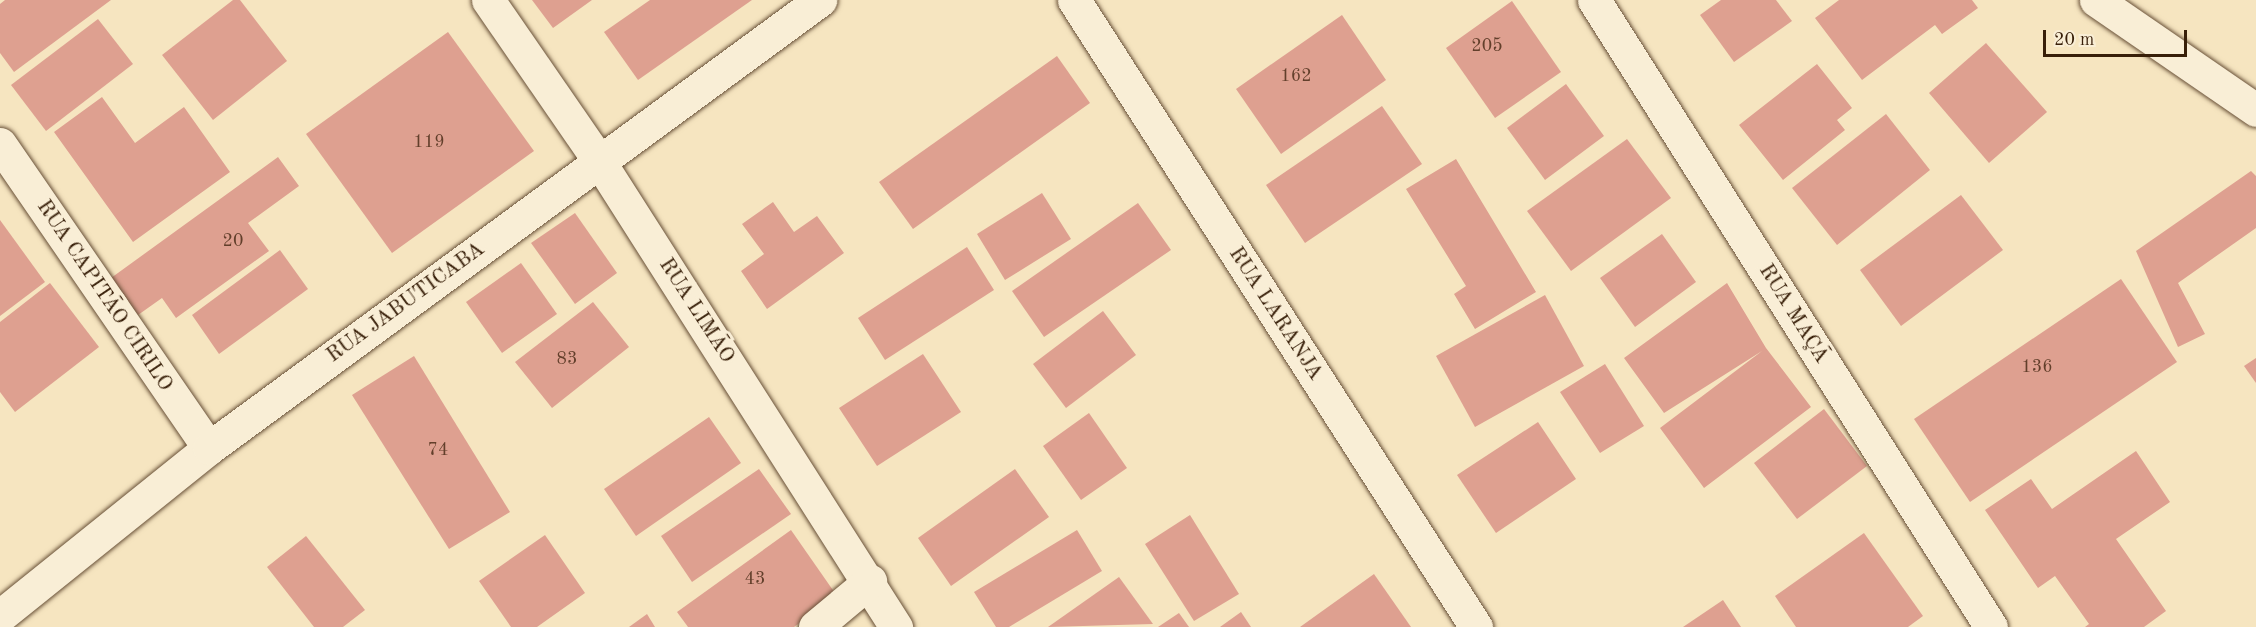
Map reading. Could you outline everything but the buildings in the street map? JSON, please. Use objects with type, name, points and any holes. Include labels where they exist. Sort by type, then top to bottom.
[{"type":"street","name":"RUA LIMÃO","points":[[488,0],[599,161],[870,581],[896,627]]},
{"type":"street","name":"RUA JABUTICABA","points":[[0,616],[209,448],[820,0]]},
{"type":"street","name":"RUA LARANJA","points":[[1074,0],[1476,627]]},
{"type":"street","name":"RUA MAÇÃ","points":[[1594,0],[1991,627]]},
{"type":"street","points":[[2096,0],[2256,110]]},
{"type":"street","name":"RUA CAPITÃO CIRILO","points":[[0,144],[209,448]]},
{"type":"street","points":[[815,627],[870,581]]}]
